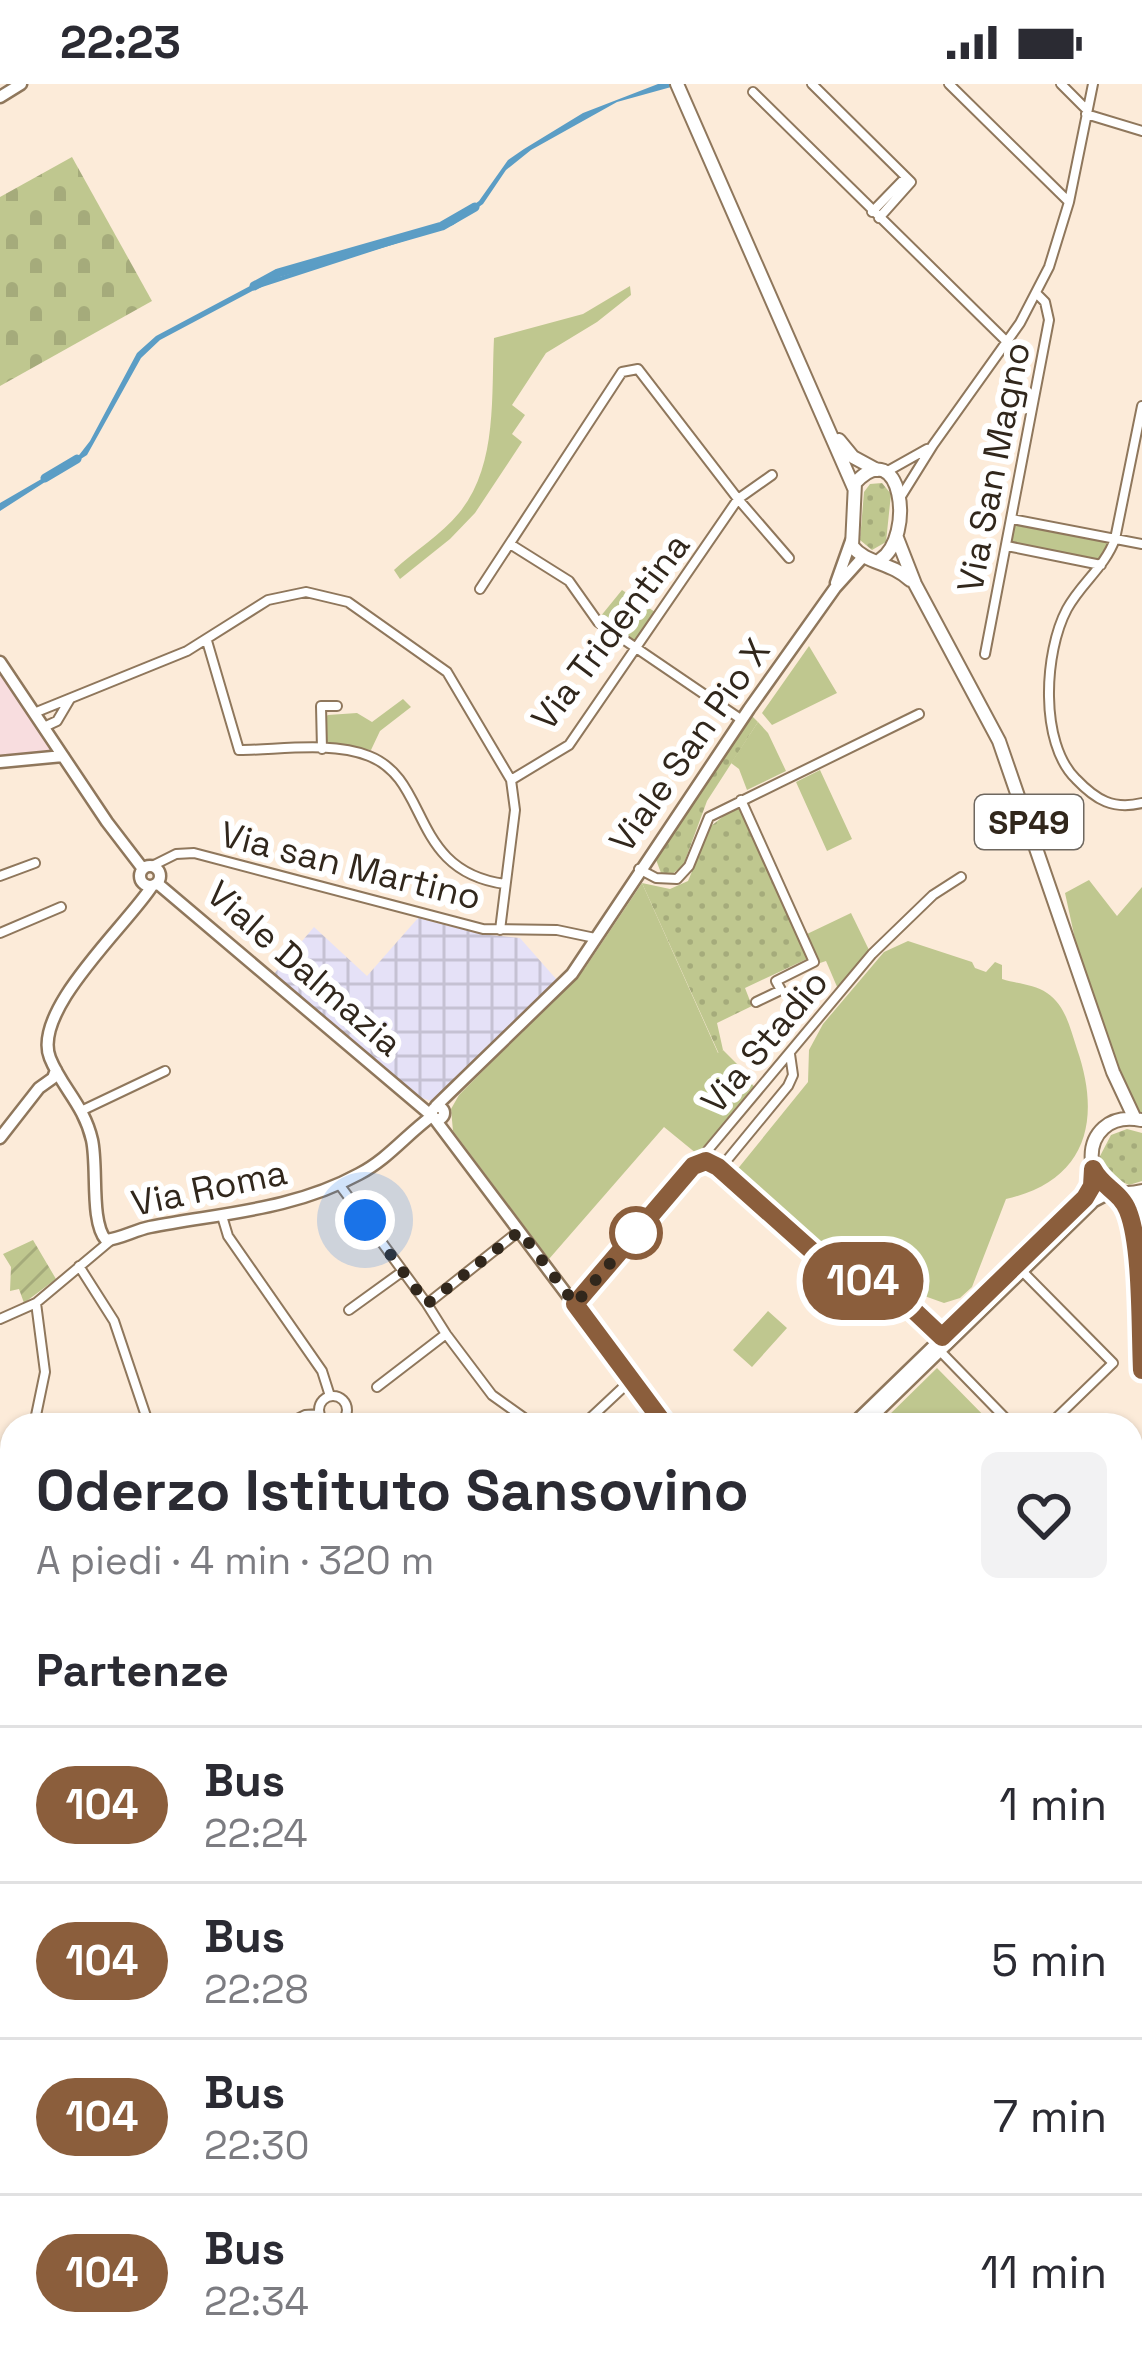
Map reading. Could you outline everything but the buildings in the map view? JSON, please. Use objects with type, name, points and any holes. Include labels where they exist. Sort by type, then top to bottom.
[{"type":"main road","points":[[678,86],[854,488],[851,541],[863,557]]},
{"type":"main road","points":[[831,430],[853,457],[896,484],[900,499]]},
{"type":"main road","points":[[854,488],[860,477],[881,471]]},
{"type":"main road","name":"SP49","points":[[900,499],[896,538],[915,584],[999,740],[1113,1072],[1139,1120],[1109,1124]]},
{"type":"main road","points":[[880,560],[896,538]]},
{"type":"main road","name":"SP49","points":[[863,557],[880,560],[915,584]]},
{"type":"main road","name":"SP49","points":[[1093,1169],[1094,1141],[1109,1124],[1115,1101],[1113,1072]]},
{"type":"main road","points":[[1093,1169],[1128,1209],[1134,1232],[1142,1369]]},
{"type":"main road","points":[[1115,1192],[1142,1192]]},
{"type":"main road","points":[[1134,1232],[1142,1201]]},
{"type":"street","points":[[0,97],[21,84]]},
{"type":"street","points":[[812,84],[909,180],[876,215]]},
{"type":"street","points":[[949,84],[1069,202]]},
{"type":"street","points":[[1061,84],[1087,112],[1142,131]]},
{"type":"street","points":[[900,499],[1036,293],[1054,254],[1069,202],[1093,84]]},
{"type":"street","points":[[753,92],[1006,341]]},
{"type":"street","name":"Via San Magno","points":[[985,654],[1048,320],[1045,302],[1036,293]]},
{"type":"street","points":[[479,589],[622,372],[631,368],[638,369],[789,558]]},
{"type":"street","points":[[1142,406],[1114,539],[1102,565],[1078,591],[1060,623],[1050,665],[1050,714],[1065,768],[1088,792],[1118,806],[1142,803]]},
{"type":"street","points":[[881,471],[907,464],[933,445]]},
{"type":"street","points":[[738,499],[772,475]]},
{"type":"street","name":"Via Tridentina","points":[[511,781],[569,745],[738,499]]},
{"type":"street","points":[[1012,519],[1142,544]]},
{"type":"street","name":"Viale San Pio X","points":[[835,588],[851,541]]},
{"type":"street","points":[[510,544],[569,581],[598,622],[742,720]]},
{"type":"street","points":[[1007,546],[1102,565]]},
{"type":"street","name":"Viale San Pio X","points":[[595,938],[742,720],[835,588],[863,557]]},
{"type":"street","points":[[34,713],[207,641],[279,596],[307,592],[348,602],[447,672],[511,781],[515,802],[500,930]]},
{"type":"street","points":[[207,641],[239,750],[322,749],[380,760],[451,863],[479,878],[505,884]]},
{"type":"street","name":"Viale Dalmazia","points":[[0,662],[63,756],[153,875],[413,1099],[437,1112],[449,1136],[656,1413]]},
{"type":"street","points":[[44,727],[57,721],[70,697]]},
{"type":"street","points":[[322,749],[321,706],[337,706]]},
{"type":"street","points":[[640,869],[656,878],[677,879],[689,866],[709,817],[919,714]]},
{"type":"street","points":[[0,762],[63,756]]},
{"type":"street","points":[[741,800],[814,962],[776,981],[781,990],[756,1002]]},
{"type":"street","name":"Via san Martino","points":[[153,875],[166,859],[194,853],[484,929],[557,930],[595,938]]},
{"type":"street","points":[[0,876],[35,863]]},
{"type":"street","points":[[94,1253],[98,1228],[93,1145],[71,1090],[53,1075],[48,1044],[64,998],[153,875]]},
{"type":"street","name":"Via Stadio","points":[[575,1304],[693,1166],[707,1156],[899,925],[961,877]]},
{"type":"street","points":[[0,933],[61,907]]},
{"type":"street","name":"Via Roma","points":[[0,1319],[36,1303],[110,1241],[144,1228],[308,1197],[390,1155],[572,974],[595,938]]},
{"type":"street","points":[[718,1167],[786,1088],[793,1075],[790,1053]]},
{"type":"street","points":[[83,1111],[165,1071]]},
{"type":"street","points":[[0,1138],[53,1075]]},
{"type":"street","points":[[771,1075],[784,1079],[786,1088]]},
{"type":"street","points":[[707,1156],[830,1267],[905,1302],[1001,1413]]},
{"type":"street","points":[[1019,1268],[1089,1193],[1093,1169]]},
{"type":"street","points":[[338,1183],[492,1395],[517,1413]]},
{"type":"street","points":[[877,1413],[1019,1268],[1094,1201],[1115,1192]]},
{"type":"street","points":[[222,1216],[228,1236],[322,1371],[330,1396],[345,1403],[346,1413]]},
{"type":"street","points":[[98,1228],[110,1241]]},
{"type":"street","points":[[427,1304],[520,1231]]},
{"type":"street","points":[[80,1266],[114,1322],[145,1413]]},
{"type":"street","points":[[1019,1268],[1113,1363],[1061,1413]]},
{"type":"street","points":[[349,1310],[403,1271]]},
{"type":"street","points":[[36,1303],[45,1372],[36,1413]]},
{"type":"street","points":[[377,1387],[446,1334]]},
{"type":"street","points":[[596,1413],[631,1380]]},
{"type":"street","points":[[319,1413],[322,1401],[330,1396]]},
{"type":"shaded area","points":[[0,674],[28,716],[54,751],[0,757]]},
{"type":"shaded area","points":[[418,918],[480,934],[520,938],[557,980],[431,1101],[419,1097],[274,974],[314,927],[367,976]]},
{"type":"green space","points":[[72,157],[152,301],[0,386],[0,197]]},
{"type":"green space","points":[[630,286],[631,295],[546,353],[512,405],[525,415],[512,434],[522,442],[475,513],[400,579],[394,570],[452,521],[480,474],[490,430],[494,338],[583,314]]},
{"type":"green space","points":[[882,483],[891,494],[886,542],[872,550],[860,540],[864,492],[870,484]]},
{"type":"green space","points":[[1012,519],[1115,539],[1101,565],[1007,546]]},
{"type":"green space","points":[[622,590],[655,612],[633,642],[600,617]]},
{"type":"green space","points":[[809,646],[837,693],[772,725],[762,713]]},
{"type":"green space","points":[[403,699],[411,707],[380,731],[371,750],[326,746],[328,715],[357,713],[372,722]]},
{"type":"green space","points":[[752,716],[758,722],[707,801],[683,866],[672,874],[661,873],[655,857]]},
{"type":"green space","points":[[758,722],[786,771],[747,790],[739,769],[731,763]]},
{"type":"green space","points":[[820,770],[852,839],[827,851],[796,782]]},
{"type":"green space","points":[[735,807],[809,958],[745,988],[752,1006],[717,1023],[723,1050],[719,1054],[642,883],[670,889],[688,881],[711,826]]},
{"type":"green space","points":[[1089,880],[1117,916],[1142,887],[1142,1121],[1135,1119],[1083,976],[1065,893]]},
{"type":"green space","points":[[642,883],[718,1053],[723,1050],[755,1087],[697,1154],[664,1127],[549,1259],[453,1131],[451,1109],[459,1095],[585,968]]},
{"type":"green space","points":[[851,913],[870,952],[838,989],[807,934]]},
{"type":"green space","points":[[908,941],[972,962],[986,972],[995,962],[1002,965],[1002,979],[1037,988],[1053,998],[1069,1025],[1088,1100],[1081,1144],[1070,1163],[1033,1190],[1006,1199],[972,1287],[944,1303],[835,1264],[736,1171],[808,1082],[809,1050],[823,1024],[884,952]]},
{"type":"green space","points":[[1127,1129],[1142,1133],[1142,1181],[1129,1185],[1105,1174],[1099,1158],[1111,1135]]},
{"type":"green space","points":[[33,1240],[56,1279],[24,1303],[19,1289],[10,1291],[11,1267],[3,1254]]},
{"type":"green space","points":[[768,1311],[787,1328],[752,1367],[733,1350]]},
{"type":"green space","points":[[937,1368],[981,1413],[891,1413]]},
{"type":"water","points":[[658,84],[682,84],[617,102],[531,150],[506,170],[483,204],[453,225],[256,289],[160,340],[141,358],[87,455],[0,511],[0,503],[76,459],[137,353],[156,336],[250,286],[444,226],[479,201],[508,160],[524,149],[583,113]]},
{"type":"waterway","points":[[254,286],[278,273],[442,226],[475,207]]},
{"type":"waterway","points":[[45,478],[77,459]]},
{"type":"bus line","name":"104","points":[[656,1413],[575,1304],[693,1166],[706,1161],[830,1267],[905,1302],[942,1337],[1085,1198],[1094,1179],[1093,1169],[1102,1184],[1118,1193],[1134,1232],[1142,1370]]},
{"type":"route","points":[[365,1220],[427,1304],[520,1231],[575,1304],[639,1230],[636,1233]]}]
